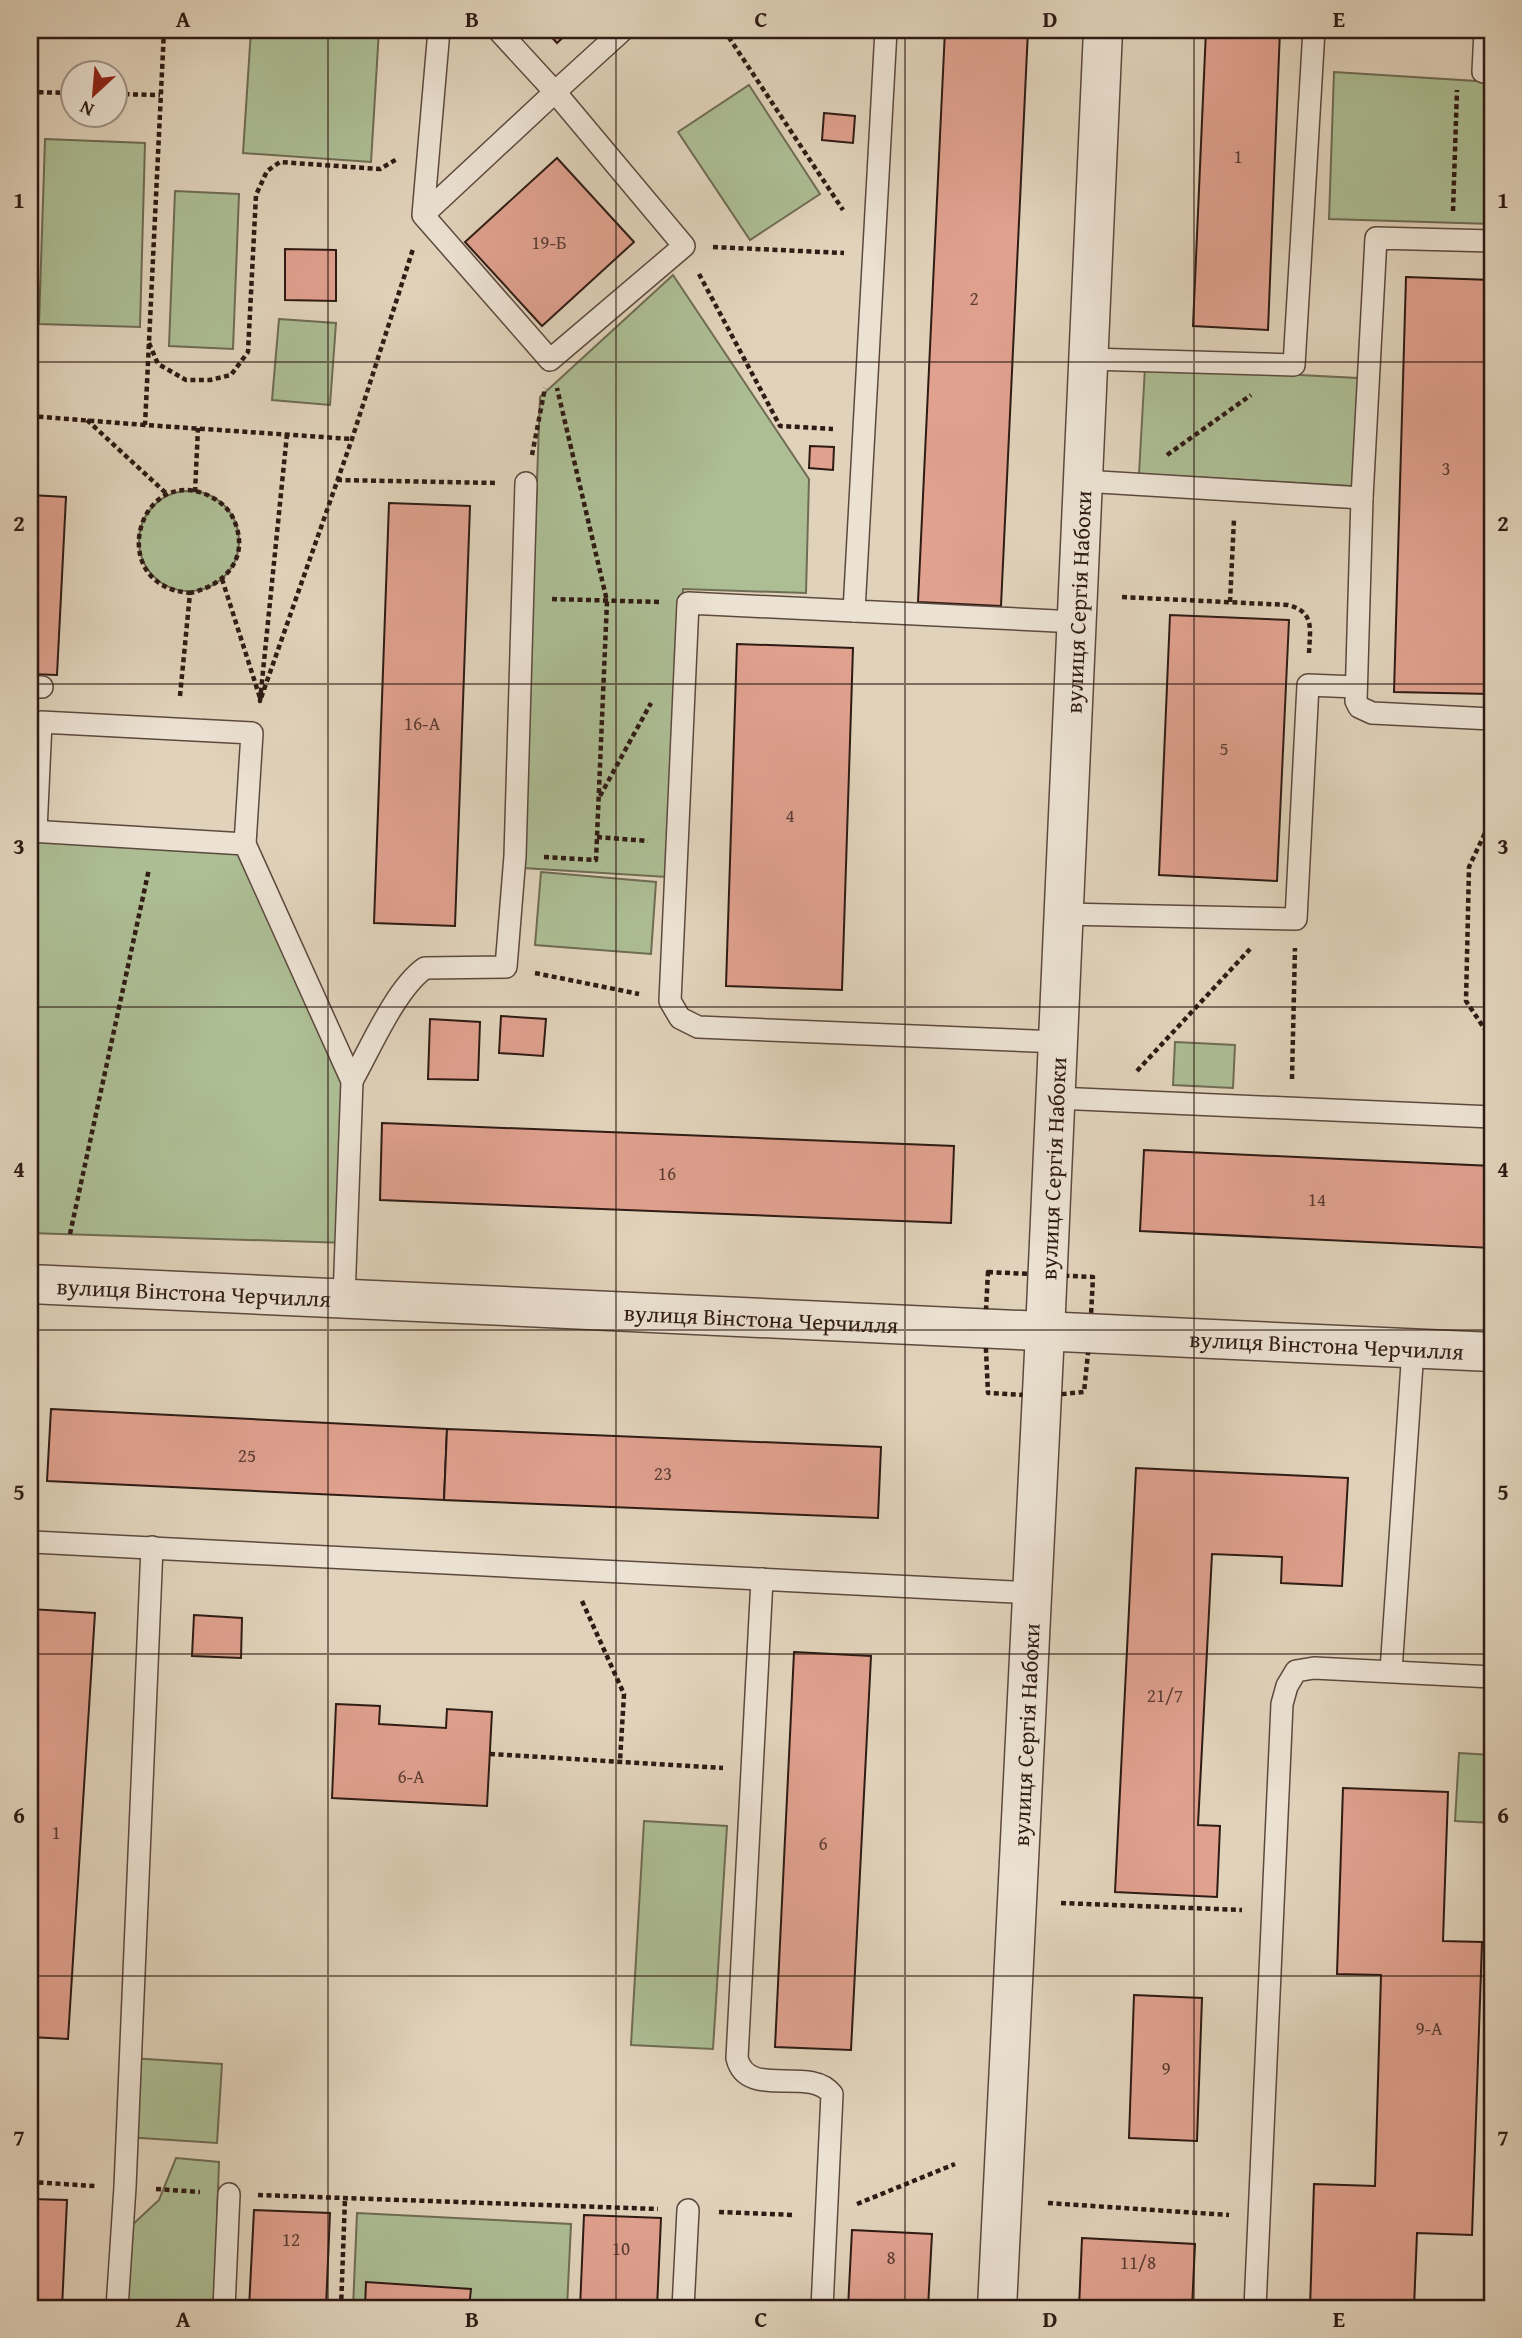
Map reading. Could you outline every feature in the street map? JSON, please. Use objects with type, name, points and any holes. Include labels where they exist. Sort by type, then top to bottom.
[{"type":"street","name":"вулиця Сергія Набоки","points":[[997,2308],[1056,1098],[1103,30]]},
{"type":"street","name":"вулиця Вінстона Черчилля","points":[[30,1284],[1492,1352]]},
{"type":"lane","points":[[439,30],[424,215],[550,360],[684,246],[555,92],[498,30]]},
{"type":"lane","points":[[424,215],[623,30]]},
{"type":"lane","points":[[854,611],[886,30]]},
{"type":"lane","points":[[1089,359],[1294,365],[1314,30]]},
{"type":"lane","points":[[1483,72],[1485,30]]},
{"type":"lane","points":[[1492,241],[1376,238],[1362,498],[1356,687],[1359,707],[1372,713],[1492,719]]},
{"type":"lane","points":[[1083,481],[1362,498]]},
{"type":"lane","points":[[352,1081],[402,991],[414,975],[425,968],[506,967],[515,856],[526,483]]},
{"type":"lane","points":[[1058,1042],[698,1027],[680,1018],[670,1000],[677,844],[688,603],[1077,622]]},
{"type":"lane","points":[[1064,914],[1287,918],[1308,685],[1356,687]]},
{"type":"lane","points":[[245,844],[33,831],[40,722],[252,733],[245,844],[352,1081],[344,1298]]},
{"type":"lane","points":[[1056,1098],[1492,1117]]},
{"type":"lane","points":[[1391,1671],[1413,1349]]},
{"type":"lane","points":[[33,1542],[1032,1593]]},
{"type":"lane","points":[[117,2308],[125,2187],[152,1547]]},
{"type":"lane","points":[[762,1579],[737,2058],[740,2070],[747,2076],[813,2083],[826,2087],[832,2094],[822,2308]]},
{"type":"lane","points":[[1255,2308],[1282,1704],[1287,1686],[1296,1671],[1314,1668],[1492,1677]]},
{"type":"lane","points":[[224,2308],[229,2194]]},
{"type":"lane","points":[[683,2308],[688,2210]]},
{"type":"path","points":[[145,425],[164,30]]},
{"type":"path","points":[[724,30],[873,255]]},
{"type":"path","points":[[1452,240],[1458,71],[1483,72]]},
{"type":"path","points":[[30,92],[60,93]]},
{"type":"path","points":[[130,94],[160,95]]},
{"type":"path","points":[[148,342],[158,364],[186,380],[210,380],[231,375],[248,352],[256,195],[267,171],[280,162],[380,169],[399,158],[404,150]]},
{"type":"path","points":[[252,733],[260,701],[352,439],[424,215]]},
{"type":"path","points":[[684,246],[873,255]]},
{"type":"path","points":[[684,246],[780,426],[862,431]]},
{"type":"path","points":[[337,480],[526,483],[550,360]]},
{"type":"path","points":[[515,856],[596,860],[607,601],[550,360]]},
{"type":"path","points":[[1126,484],[1294,365]]},
{"type":"path","points":[[30,416],[352,439]]},
{"type":"path","points":[[87,420],[168,495]]},
{"type":"path","points":[[195,492],[198,428]]},
{"type":"path","points":[[260,701],[287,434]]},
{"type":"path","points":[[186,491],[203,493],[219,501],[232,514],[238,531],[239,549],[233,566],[222,579],[207,589],[190,593],[164,586],[141,560],[138,542],[140,525],[153,505],[168,495],[186,491]]},
{"type":"path","points":[[1230,602],[1236,491]]},
{"type":"path","points":[[222,579],[260,701]]},
{"type":"path","points":[[180,696],[190,593]]},
{"type":"path","points":[[1122,597],[1287,605],[1301,608],[1308,617],[1310,629],[1308,685]]},
{"type":"path","points":[[523,599],[688,603]]},
{"type":"path","points":[[599,799],[655,695]]},
{"type":"path","points":[[1492,818],[1469,867],[1466,1001],[1492,1040]]},
{"type":"path","points":[[597,837],[677,844]]},
{"type":"path","points":[[70,1234],[156,838]]},
{"type":"path","points":[[1111,1100],[1287,918]]},
{"type":"path","points":[[1287,918],[1292,1108]]},
{"type":"path","points":[[506,967],[670,1000]]},
{"type":"path","points":[[567,1569],[624,1694],[620,1762]]},
{"type":"path","points":[[490,1754],[752,1769]]},
{"type":"path","points":[[1061,1903],[1272,1911]]},
{"type":"path","points":[[229,2194],[826,2216],[955,2164]]},
{"type":"path","points":[[341,2308],[345,2198]]},
{"type":"path","points":[[1048,2203],[1258,2217]]},
{"type":"green space","points":[[251,30],[379,30],[371,162],[243,153]]},
{"type":"green space","points":[[1334,72],[1492,82],[1492,224],[1329,219]]},
{"type":"green space","points":[[749,85],[820,194],[750,240],[678,132]]},
{"type":"green space","points":[[45,139],[145,143],[140,327],[39,324]]},
{"type":"green space","points":[[175,191],[239,194],[233,349],[169,346]]},
{"type":"green space","points":[[673,275],[809,479],[806,593],[683,589],[667,877],[523,868],[540,397]]},
{"type":"green space","points":[[279,319],[336,323],[330,405],[272,400]]},
{"type":"green space","points":[[1145,367],[1358,378],[1352,486],[1139,474]]},
{"type":"green space","points":[[189,491],[208,495],[225,505],[235,522],[239,541],[235,560],[225,577],[208,587],[189,591],[170,587],[153,577],[143,560],[139,541],[143,522],[153,505],[170,495]]},
{"type":"green space","points":[[30,831],[245,844],[352,1081],[347,1243],[30,1233]]},
{"type":"green space","points":[[541,872],[656,882],[651,954],[535,945]]},
{"type":"green space","points":[[1175,1042],[1235,1045],[1233,1088],[1173,1085]]},
{"type":"green space","points":[[1459,1753],[1492,1755],[1492,1823],[1455,1821]]},
{"type":"green space","points":[[644,1821],[727,1826],[713,2049],[631,2045]]},
{"type":"green space","points":[[131,2058],[222,2064],[217,2143],[126,2137]]},
{"type":"green space","points":[[176,2158],[219,2162],[214,2308],[125,2308],[130,2227],[159,2200]]},
{"type":"green space","points":[[357,2213],[571,2224],[567,2308],[353,2308]]},
{"type":"building","points":[[545,30],[571,30],[557,43]]},
{"type":"building","points":[[945,30],[1028,30],[1001,606],[918,602]]},
{"type":"building","points":[[1206,30],[1280,30],[1268,330],[1193,326]]},
{"type":"building","points":[[824,113],[855,116],[853,143],[822,140]]},
{"type":"building","points":[[557,158],[634,242],[542,326],[465,242]]},
{"type":"building","points":[[285,249],[336,250],[336,301],[285,300]]},
{"type":"building","points":[[1406,277],[1492,280],[1491,694],[1394,692]]},
{"type":"building","points":[[810,446],[834,447],[833,470],[809,468]]},
{"type":"building","points":[[30,495],[66,497],[57,675],[30,674]]},
{"type":"building","points":[[389,503],[470,506],[455,926],[374,923]]},
{"type":"building","points":[[1170,615],[1289,620],[1277,881],[1159,875]]},
{"type":"building","points":[[737,644],[853,648],[842,990],[726,986]]},
{"type":"building","points":[[501,1016],[546,1019],[543,1056],[499,1053]]},
{"type":"building","points":[[430,1019],[480,1022],[478,1080],[428,1079]]},
{"type":"building","points":[[382,1123],[954,1146],[951,1223],[380,1200]]},
{"type":"building","points":[[1144,1150],[1492,1166],[1492,1248],[1140,1231]]},
{"type":"building","points":[[51,1409],[447,1429],[444,1500],[47,1481]]},
{"type":"building","points":[[447,1429],[881,1447],[878,1518],[444,1500]]},
{"type":"building","points":[[1136,1468],[1348,1478],[1342,1586],[1281,1583],[1282,1557],[1212,1554],[1198,1825],[1220,1826],[1217,1897],[1115,1892]]},
{"type":"building","points":[[30,1609],[95,1613],[68,2039],[30,2037]]},
{"type":"building","points":[[194,1615],[242,1618],[241,1658],[192,1656]]},
{"type":"building","points":[[794,1652],[871,1656],[851,2050],[775,2047]]},
{"type":"building","points":[[336,1704],[380,1706],[379,1724],[446,1728],[447,1709],[492,1712],[487,1806],[332,1798]]},
{"type":"building","points":[[1343,1788],[1448,1792],[1443,1941],[1482,1942],[1472,2235],[1417,2233],[1414,2308],[1310,2308],[1314,2184],[1375,2186],[1381,1975],[1337,1974]]},
{"type":"building","points":[[1134,1995],[1202,1998],[1197,2141],[1129,2138]]},
{"type":"building","points":[[30,2199],[67,2200],[62,2308],[30,2308]]},
{"type":"building","points":[[254,2210],[330,2213],[326,2308],[249,2308]]},
{"type":"building","points":[[584,2215],[661,2218],[657,2308],[580,2308]]},
{"type":"building","points":[[852,2230],[932,2234],[928,2308],[848,2308]]},
{"type":"building","points":[[1082,2238],[1195,2244],[1192,2308],[1079,2308]]},
{"type":"building","points":[[366,2282],[471,2289],[469,2308],[365,2308]]}]
